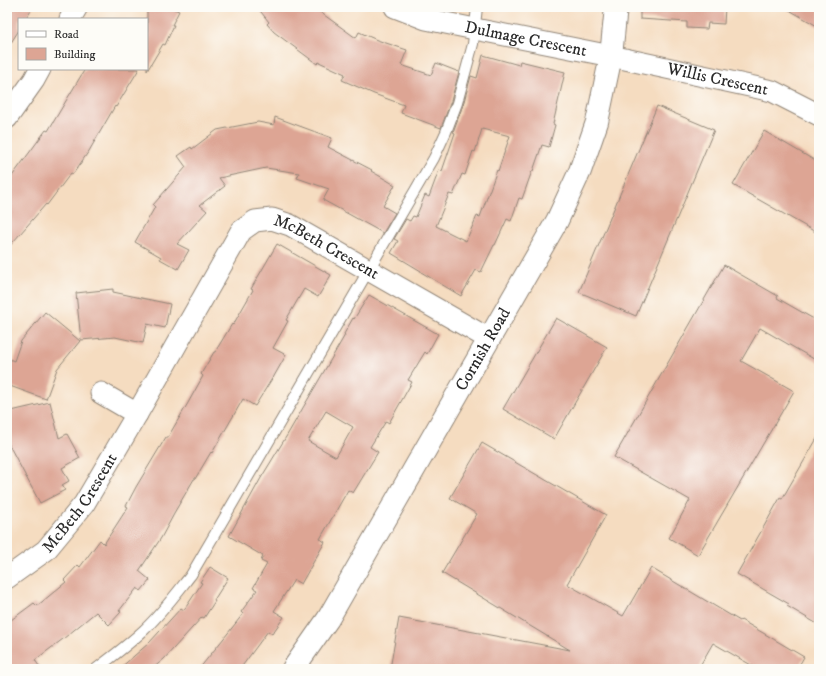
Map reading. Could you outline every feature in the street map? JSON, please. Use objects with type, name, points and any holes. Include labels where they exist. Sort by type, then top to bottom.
[{"type":"street","points":[[70,18],[76,7]]},
{"type":"street","name":"Dulmage Crescent","points":[[395,7],[426,19],[611,56]]},
{"type":"street","name":"Cornish Road","points":[[293,669],[328,619],[557,221],[580,171],[597,122],[611,56],[616,7]]},
{"type":"street","name":"Willis Crescent","points":[[611,56],[772,91],[819,115]]},
{"type":"street","points":[[7,118],[39,70]]},
{"type":"street","name":"McBeth Crescent","points":[[7,578],[46,550],[84,504],[137,414],[240,231],[255,221],[272,219],[290,225],[489,339]]},
{"type":"street","points":[[101,393],[137,414]]},
{"type":"lane","points":[[96,669],[112,658],[144,630],[169,604],[191,575],[434,158],[456,103],[473,44],[477,7]]},
{"type":"building","points":[[7,7],[33,7],[26,18],[18,18],[18,32],[7,49]]},
{"type":"building","points":[[147,7],[169,7],[179,11],[165,45],[163,44],[148,69],[148,18]]},
{"type":"building","points":[[257,7],[313,7],[356,38],[359,32],[407,50],[401,65],[431,75],[436,63],[459,72],[451,101],[441,128],[401,113],[404,105],[342,80],[345,74],[319,62],[317,64],[274,32],[267,24],[269,22]]},
{"type":"building","points":[[640,7],[725,7],[724,24],[708,23],[707,29],[687,28],[687,22],[640,19]]},
{"type":"building","points":[[784,7],[819,7],[819,27]]},
{"type":"building","points":[[483,55],[519,65],[520,61],[565,72],[553,124],[555,125],[549,147],[542,145],[522,199],[519,198],[511,221],[507,219],[481,272],[476,270],[461,296],[391,253],[398,241],[394,239],[406,219],[410,221],[413,216],[416,217],[425,195],[429,197],[439,170],[442,171],[455,133],[453,132],[463,105],[471,76],[477,78]],"holes":[[[482,129],[510,136],[480,217],[477,216],[466,241],[436,226],[449,194],[453,195],[462,174],[465,175],[473,151],[475,152]]]},
{"type":"building","points":[[84,70],[138,70],[116,107],[115,106],[89,151],[73,174],[71,173],[47,205],[46,204],[7,249],[7,183],[46,130],[48,131]]},
{"type":"building","points":[[657,106],[714,130],[636,316],[579,292]]},
{"type":"building","points":[[275,117],[332,138],[328,147],[372,170],[371,171],[395,185],[383,206],[395,213],[383,233],[323,200],[329,189],[297,178],[299,173],[266,168],[219,178],[225,186],[200,205],[207,211],[177,244],[189,250],[178,269],[135,242],[155,207],[153,205],[186,167],[178,156],[191,147],[192,149],[217,130],[258,122],[274,125]]},
{"type":"building","points":[[764,131],[819,163],[819,234],[733,185]]},
{"type":"building","points":[[277,244],[331,275],[318,297],[304,289],[286,320],[288,321],[273,348],[286,355],[255,406],[243,399],[212,453],[211,452],[194,479],[161,538],[139,571],[150,580],[141,591],[137,588],[119,611],[121,612],[109,625],[96,612],[35,660],[41,669],[11,669],[7,664],[7,623],[34,603],[37,606],[66,582],[64,580],[78,565],[80,567],[100,540],[104,544],[128,507],[126,506],[136,487],[188,403],[203,376],[201,374],[232,324],[233,325],[253,290],[251,289]]},
{"type":"building","points":[[724,265],[778,296],[777,298],[819,322],[819,362],[760,328],[741,361],[794,391],[698,555],[669,538],[690,500],[614,457]]},
{"type":"building","points":[[113,289],[113,292],[170,304],[165,328],[147,324],[143,343],[115,337],[81,340],[76,293]]},
{"type":"building","points":[[369,295],[438,334],[427,354],[425,352],[408,380],[412,382],[389,423],[386,421],[370,447],[378,452],[353,493],[348,490],[320,539],[325,542],[301,584],[294,580],[274,611],[284,617],[272,634],[268,631],[240,669],[199,669],[243,614],[241,612],[257,590],[253,588],[267,564],[261,561],[263,556],[229,536],[261,478],[345,335],[344,334],[353,318],[354,319]],"holes":[[[326,411],[353,427],[336,457],[308,441]]]},
{"type":"building","points":[[45,312],[80,341],[57,369],[46,399],[7,385],[7,358],[14,361],[21,341]]},
{"type":"building","points":[[556,318],[607,347],[554,439],[503,409]]},
{"type":"building","points":[[50,402],[59,438],[67,434],[80,458],[62,468],[69,481],[62,485],[65,490],[40,503],[9,445],[7,438],[7,412]]},
{"type":"building","points":[[819,435],[819,625],[787,606],[789,604],[737,574],[780,498],[782,499]]},
{"type":"building","points":[[482,443],[606,515],[567,584],[623,616],[651,568],[804,657],[797,669],[758,669],[713,643],[698,669],[390,669],[399,618],[570,650],[442,573],[477,514],[450,498]]},
{"type":"building","points":[[210,567],[228,578],[204,618],[202,617],[164,659],[152,669],[119,669],[149,643],[181,608],[184,610],[202,583],[200,582]]}]
